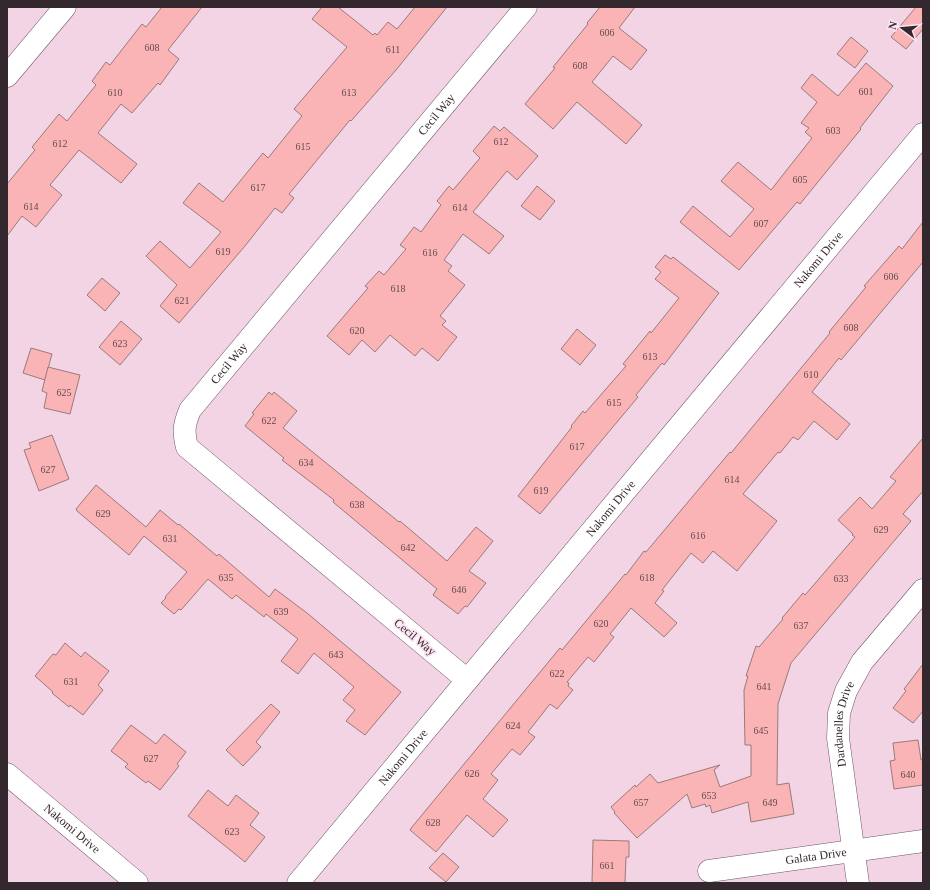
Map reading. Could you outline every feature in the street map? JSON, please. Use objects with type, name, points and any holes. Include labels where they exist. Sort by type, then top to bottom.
[{"type":"street","points":[[7,76],[65,7]]},
{"type":"street","name":"Cecil Way","points":[[467,680],[187,446],[184,434],[184,425],[190,410],[526,7]]},
{"type":"street","name":"Nakomi Drive","points":[[298,883],[923,134]]},
{"type":"street","name":"Dardanelles Drive","points":[[858,883],[838,738],[839,713],[846,690],[862,662],[923,590]]},
{"type":"street","name":"Nakomi Drive","points":[[7,774],[137,883]]},
{"type":"street","name":"Galata Drive","points":[[709,871],[923,841]]},
{"type":"building","points":[[162,7],[202,7],[168,50],[179,59],[160,85],[158,83],[132,113],[121,104],[98,133],[137,164],[121,183],[79,150],[50,185],[62,195],[36,227],[22,216],[7,236],[7,184],[35,150],[32,147],[59,114],[67,121],[96,85],[92,81],[106,62],[110,65],[142,24],[146,27]]},
{"type":"building","points":[[322,7],[338,7],[373,35],[375,33],[377,35],[388,22],[397,29],[415,7],[447,7],[396,70],[351,121],[350,120],[289,194],[294,198],[282,213],[275,208],[245,246],[179,323],[160,306],[177,285],[146,256],[160,241],[190,268],[221,232],[183,203],[199,183],[223,202],[263,153],[268,158],[302,116],[294,109],[347,47],[312,19]]},
{"type":"building","points":[[600,7],[635,7],[619,28],[647,50],[631,70],[613,56],[592,82],[642,125],[626,144],[577,102],[553,129],[525,104],[555,68],[553,67]]},
{"type":"building","points":[[916,7],[923,7],[923,29],[906,49],[891,37]]},
{"type":"building","points":[[851,37],[868,51],[855,68],[837,54]]},
{"type":"building","points":[[866,63],[893,86],[860,128],[861,129],[800,204],[797,202],[739,270],[680,222],[693,206],[730,237],[754,209],[721,181],[738,162],[771,190],[812,138],[805,132],[809,128],[801,123],[817,102],[801,88],[812,74],[838,96]]},
{"type":"building","points":[[494,126],[500,131],[504,127],[538,156],[517,180],[507,171],[473,212],[504,236],[489,254],[463,234],[444,260],[452,266],[448,271],[465,285],[440,316],[446,321],[442,325],[457,337],[438,361],[422,348],[415,356],[390,335],[375,352],[362,340],[349,355],[327,336],[368,288],[365,286],[379,271],[384,275],[406,249],[400,245],[414,227],[421,232],[441,205],[437,201],[449,186],[453,190],[480,158],[473,151]]},
{"type":"building","points":[[537,186],[555,201],[540,220],[521,206]]},
{"type":"building","points":[[923,222],[923,262],[841,360],[839,358],[812,392],[850,424],[837,440],[814,421],[798,440],[793,437],[780,453],[778,452],[743,494],[777,521],[737,571],[713,551],[703,563],[691,553],[662,590],[664,591],[655,603],[677,623],[664,637],[631,608],[610,634],[614,637],[594,662],[588,657],[567,682],[569,683],[568,686],[573,690],[557,709],[550,704],[528,732],[535,737],[520,755],[512,749],[491,774],[498,780],[483,799],[508,820],[493,837],[467,815],[436,852],[410,830],[412,827],[560,648],[562,650],[625,574],[626,575],[644,551],[646,552],[730,452],[731,453],[830,333],[829,332],[866,287],[864,286],[899,246],[902,249]]},
{"type":"building","points":[[665,255],[671,259],[673,257],[719,293],[664,365],[662,363],[636,395],[638,397],[540,514],[518,496],[583,411],[585,413],[626,366],[623,364],[650,331],[651,333],[679,298],[655,279],[661,272],[655,267]]},
{"type":"building","points":[[102,278],[120,293],[105,311],[87,295]]},
{"type":"building","points":[[121,321],[142,339],[120,365],[99,347]]},
{"type":"building","points":[[577,329],[596,345],[580,365],[561,349]]},
{"type":"building","points":[[31,348],[52,354],[45,380],[23,373]]},
{"type":"building","points":[[48,367],[80,375],[70,414],[44,408],[47,393],[42,391]]},
{"type":"building","points":[[269,392],[272,395],[274,392],[297,411],[283,428],[399,522],[400,521],[447,561],[476,527],[493,541],[469,571],[486,583],[467,607],[465,606],[458,614],[433,595],[437,589],[333,502],[334,500],[282,460],[284,458],[245,426],[254,414],[252,413]]},
{"type":"building","points":[[52,435],[69,479],[39,491],[24,450],[31,448],[29,443]]},
{"type":"building","points":[[923,438],[923,491],[903,514],[911,521],[791,663],[778,704],[777,785],[789,783],[794,814],[751,822],[748,802],[712,813],[710,805],[706,807],[705,804],[692,808],[687,794],[637,838],[614,813],[615,812],[611,807],[635,785],[636,787],[650,774],[658,783],[720,765],[714,770],[720,787],[751,776],[751,745],[745,745],[744,690],[748,676],[746,676],[756,646],[759,647],[803,593],[805,595],[855,537],[838,520],[860,497],[872,509],[896,481],[890,477]]},
{"type":"building","points":[[96,485],[146,527],[160,510],[217,556],[219,554],[269,597],[275,589],[307,613],[401,692],[365,735],[346,721],[355,710],[343,700],[354,687],[314,653],[298,674],[281,661],[298,639],[266,614],[264,617],[236,595],[232,599],[208,579],[181,610],[179,609],[174,614],[161,603],[187,572],[144,536],[129,555],[77,511],[76,509]]},
{"type":"building","points":[[65,643],[81,657],[85,652],[109,671],[98,685],[103,690],[83,715],[70,705],[69,707],[35,676],[53,654],[56,655]]},
{"type":"building","points":[[923,664],[923,711],[913,723],[893,708],[906,691],[904,689]]},
{"type":"building","points":[[271,704],[280,712],[256,742],[261,747],[243,766],[226,750]]},
{"type":"building","points":[[131,725],[156,744],[164,734],[186,752],[177,764],[179,766],[160,790],[148,781],[146,783],[125,767],[128,764],[111,751]]},
{"type":"building","points":[[918,740],[921,760],[923,759],[923,785],[894,789],[890,761],[895,760],[893,743]]},
{"type":"building","points":[[208,790],[228,806],[236,795],[259,813],[250,825],[265,837],[245,862],[188,816]]},
{"type":"building","points":[[593,840],[629,841],[629,857],[626,857],[625,883],[592,883]]},
{"type":"building","points":[[443,853],[459,867],[446,882],[429,868]]}]
